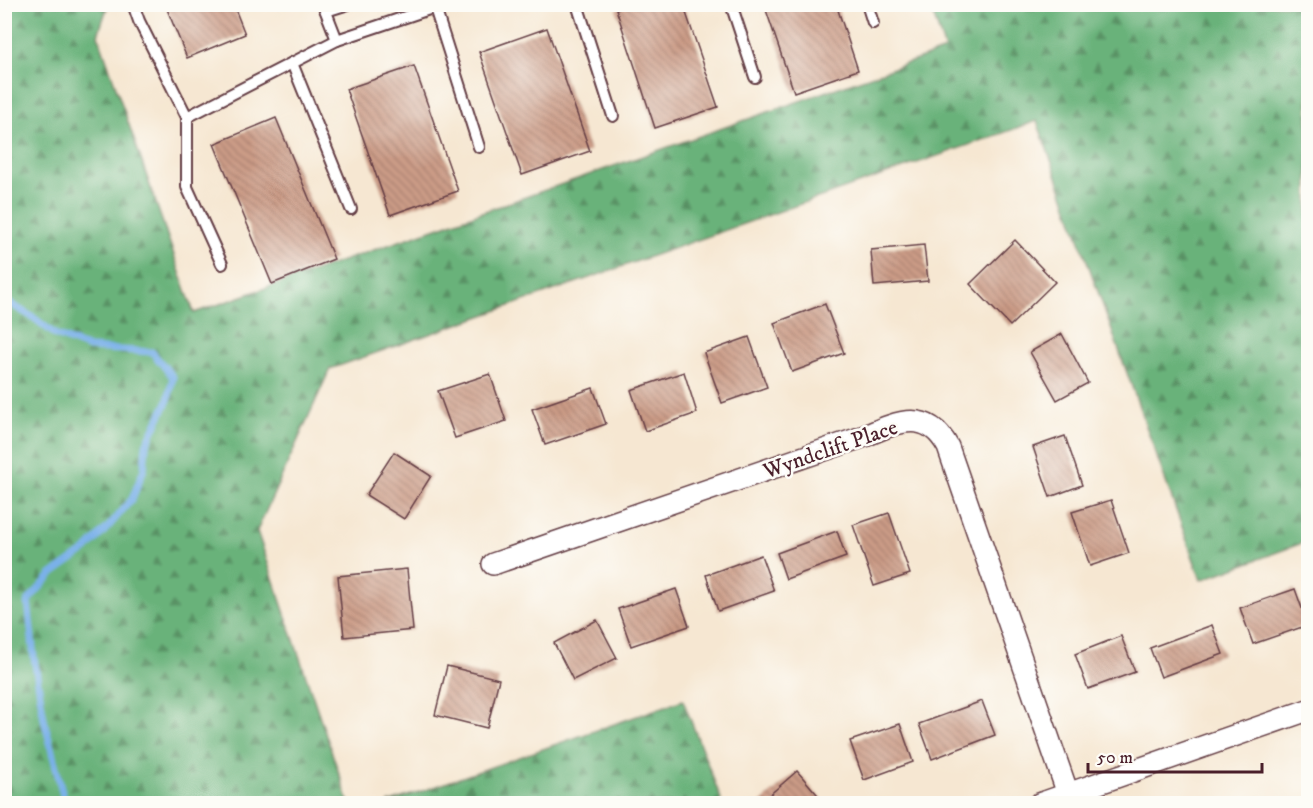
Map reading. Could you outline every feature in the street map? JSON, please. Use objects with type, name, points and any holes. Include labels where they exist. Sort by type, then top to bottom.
[{"type":"street","name":"Wyndclift Place","points":[[494,564],[905,421],[917,421],[931,426],[942,436],[948,447],[1068,794]]},
{"type":"street","points":[[1039,804],[1308,710]]},
{"type":"lane","points":[[134,4],[187,117],[187,187],[222,264]]},
{"type":"lane","points":[[337,40],[324,8],[348,4]]},
{"type":"lane","points":[[577,4],[613,116]]},
{"type":"lane","points":[[731,4],[755,77]]},
{"type":"lane","points":[[867,4],[873,23]]},
{"type":"lane","points":[[187,117],[337,40],[440,6],[479,147]]},
{"type":"lane","points":[[292,63],[351,209]]},
{"type":"green space","points":[[5,4],[108,5],[98,35],[194,313],[945,50],[930,5],[1308,5],[1308,541],[1201,580],[1037,121],[330,369],[257,531],[349,803],[5,803]]},
{"type":"green space","points":[[683,700],[721,799],[720,803],[539,804],[536,797],[518,804],[388,803]]},
{"type":"building","points":[[165,4],[233,4],[245,34],[187,58]]},
{"type":"building","points":[[629,4],[683,4],[718,107],[655,128],[616,9]]},
{"type":"building","points":[[764,4],[836,4],[858,70],[794,92]]},
{"type":"building","points":[[547,28],[590,151],[522,175],[479,52]]},
{"type":"building","points":[[414,66],[458,191],[390,215],[346,89]]},
{"type":"building","points":[[276,118],[334,259],[272,284],[214,144]]},
{"type":"building","points":[[1015,240],[1055,282],[1010,326],[970,284]]},
{"type":"building","points":[[924,245],[928,281],[874,286],[871,250]]},
{"type":"building","points":[[825,304],[844,353],[792,372],[774,323]]},
{"type":"building","points":[[1062,334],[1088,383],[1057,400],[1030,352]]},
{"type":"building","points":[[749,337],[767,387],[722,403],[704,353]]},
{"type":"building","points":[[684,372],[697,413],[645,431],[631,390]]},
{"type":"building","points":[[490,374],[506,421],[455,438],[438,391]]},
{"type":"building","points":[[593,388],[606,424],[545,445],[532,409]]},
{"type":"building","points":[[1065,436],[1082,485],[1050,497],[1033,447]]},
{"type":"building","points":[[394,452],[431,476],[404,519],[366,495]]},
{"type":"building","points":[[1111,500],[1129,553],[1090,566],[1072,512]]},
{"type":"building","points":[[889,513],[910,574],[874,586],[853,525]]},
{"type":"building","points":[[837,531],[846,557],[786,579],[777,553]]},
{"type":"building","points":[[761,555],[774,591],[718,611],[706,575]]},
{"type":"building","points":[[407,569],[413,630],[344,637],[338,576]]},
{"type":"building","points":[[676,589],[689,626],[631,646],[618,609]]},
{"type":"building","points":[[1295,589],[1308,625],[1253,644],[1240,608]]},
{"type":"building","points":[[597,620],[617,658],[573,680],[554,643]]},
{"type":"building","points":[[1212,625],[1223,654],[1161,677],[1150,648]]},
{"type":"building","points":[[1121,636],[1135,672],[1088,689],[1075,654]]},
{"type":"building","points":[[447,666],[499,679],[487,728],[435,715]]},
{"type":"building","points":[[982,701],[995,735],[932,759],[919,724]]},
{"type":"building","points":[[900,724],[913,762],[864,780],[850,741]]},
{"type":"building","points":[[797,771],[823,801],[820,804],[759,804]]},
{"type":"waterway","points":[[4,300],[34,318],[56,335],[89,348],[152,352],[173,377],[168,400],[146,445],[144,469],[132,499],[86,550],[52,574],[28,601],[44,719],[65,804]]}]
